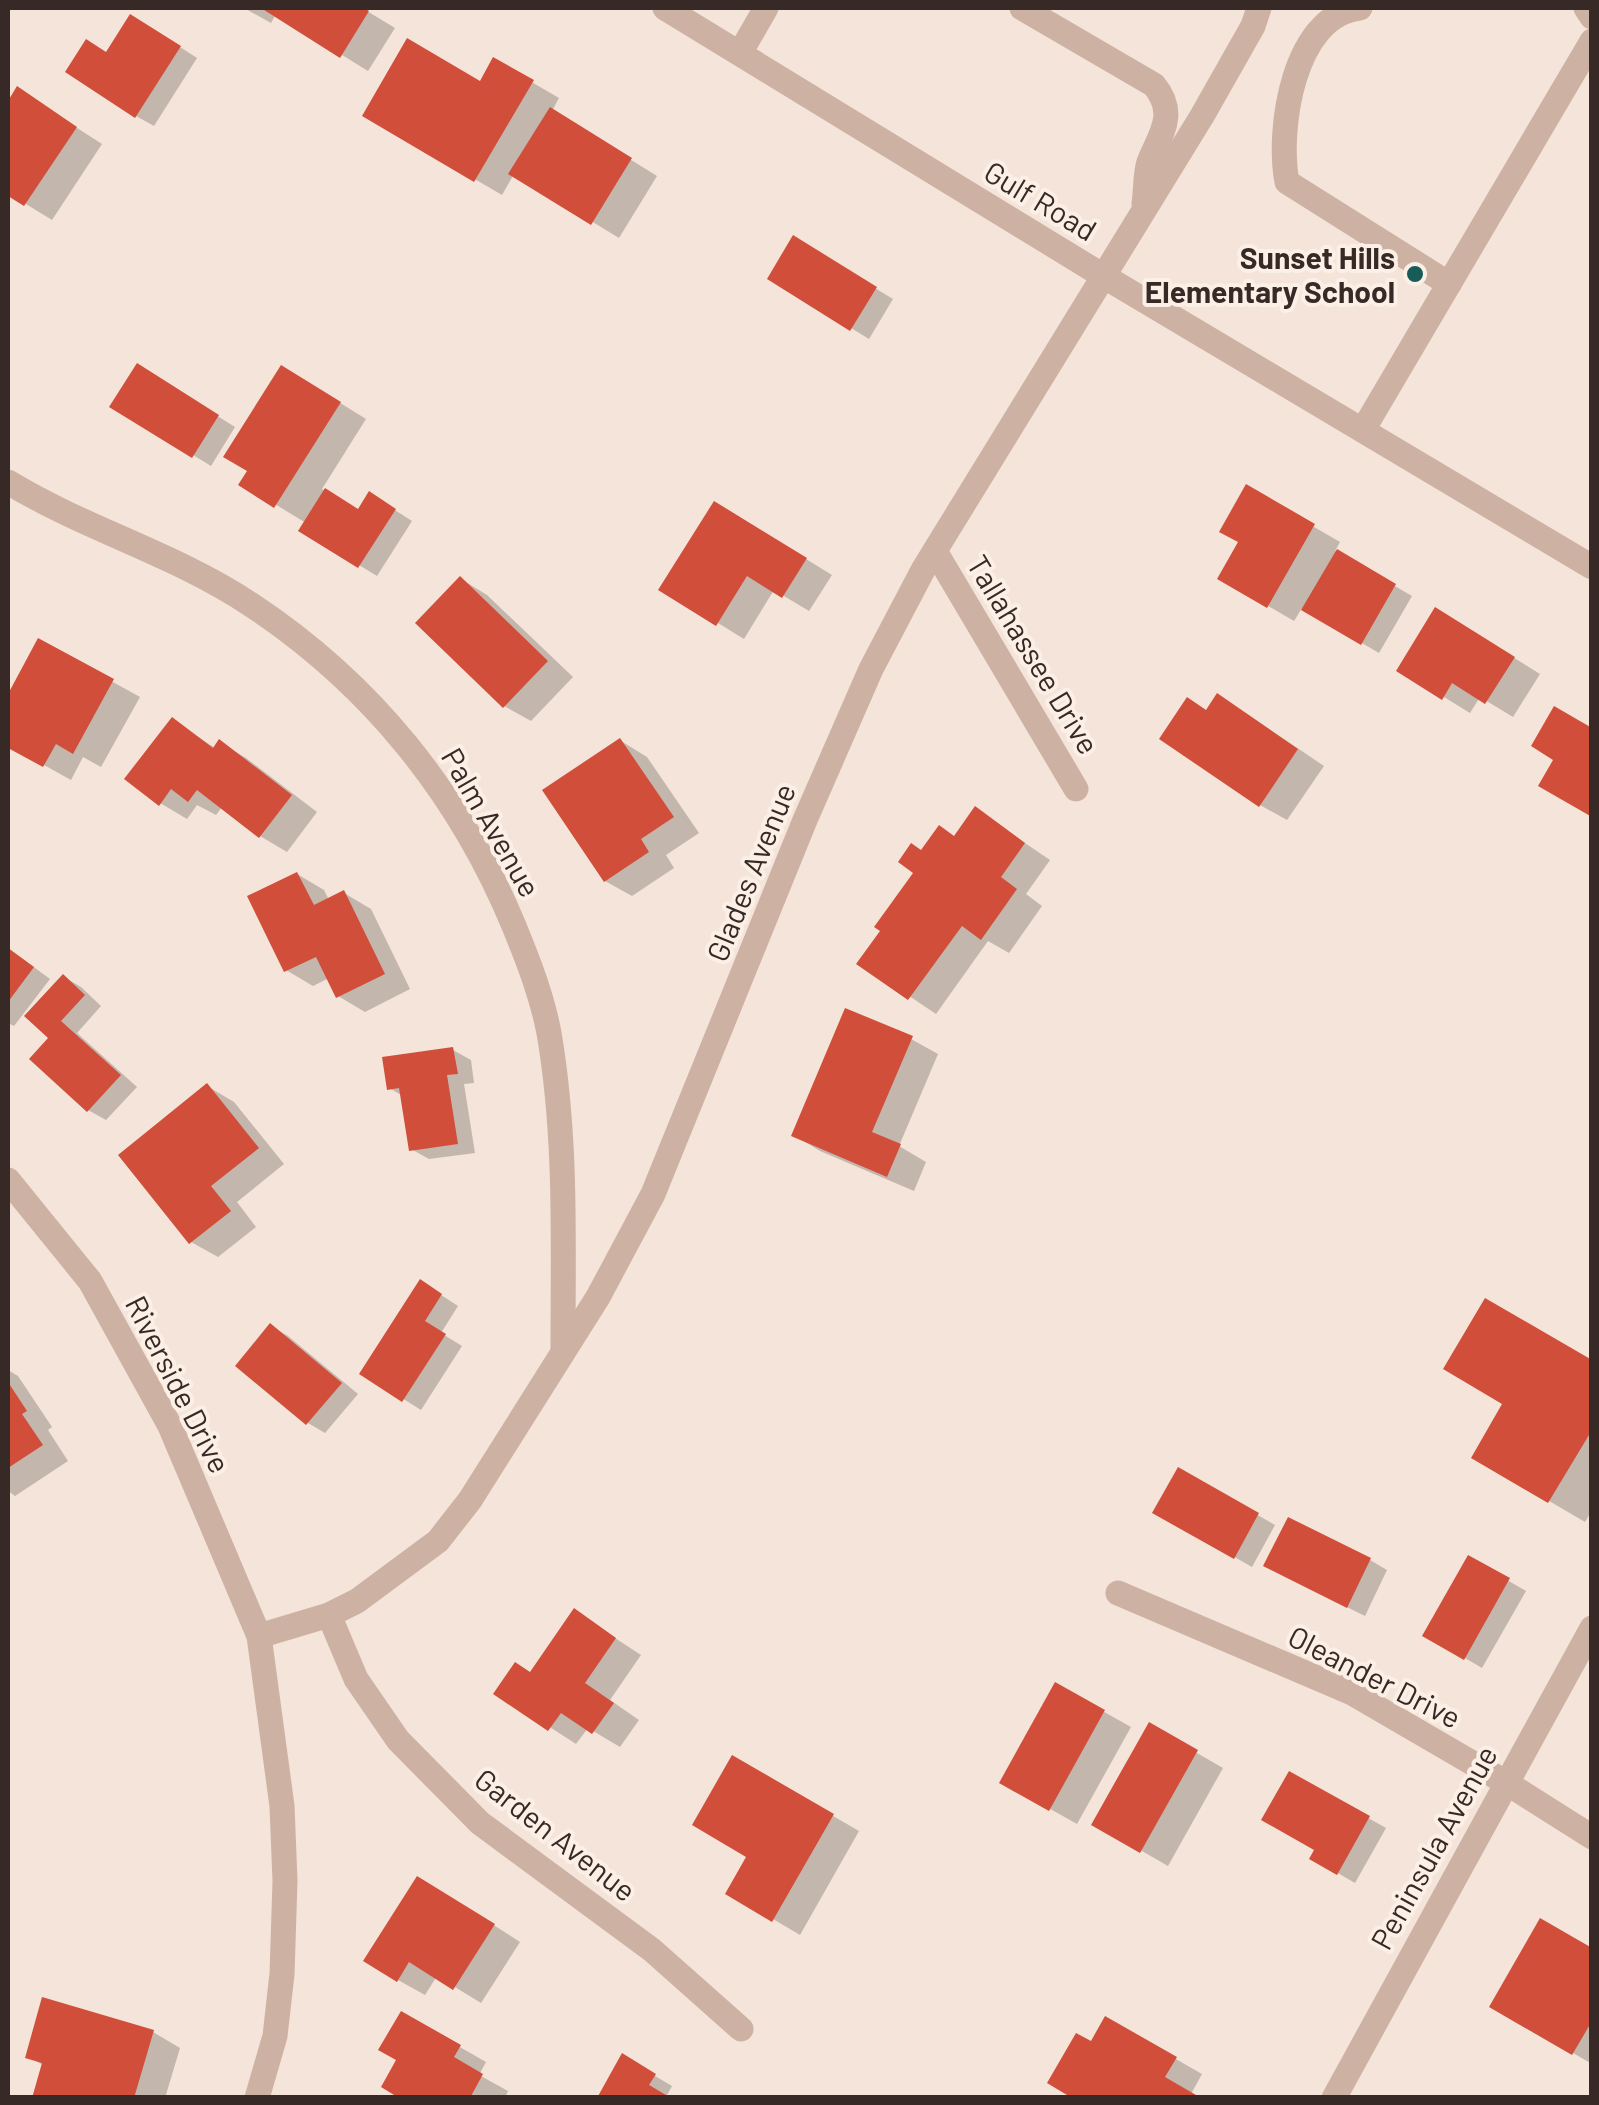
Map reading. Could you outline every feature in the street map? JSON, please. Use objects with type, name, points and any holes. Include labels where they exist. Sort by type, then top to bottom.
[{"type":"street","name":"Gulf Road","points":[[666,8],[1105,277],[1592,567]]},
{"type":"street","points":[[740,53],[766,8]]},
{"type":"street","points":[[1022,8],[1154,85],[1162,95],[1164,134],[1148,164],[1143,214]]},
{"type":"street","name":"Glades Avenue","points":[[329,1616],[396,1574],[438,1541],[470,1500],[598,1298],[653,1194],[871,669],[935,551],[1143,214],[1253,26],[1259,8]]},
{"type":"street","points":[[1360,8],[1333,18],[1304,56],[1284,125],[1287,182],[1449,284]]},
{"type":"street","points":[[1586,8],[1592,17]]},
{"type":"street","points":[[1363,430],[1592,42]]},
{"type":"street","name":"Palm Avenue","points":[[8,482],[199,574],[321,654],[408,744],[442,790],[504,903],[530,965],[548,1029],[562,1153],[563,1352]]},
{"type":"street","name":"Tallahassee Drive","points":[[935,551],[1076,789]]},
{"type":"street","name":"Riverside Drive","points":[[8,1180],[99,1297],[170,1426],[259,1636],[282,1806],[285,1881],[275,2036],[257,2098]]},
{"type":"street","name":"Oleander Drive","points":[[1118,1593],[1352,1694],[1592,1837]]},
{"type":"street","points":[[259,1636],[329,1616]]},
{"type":"street","name":"Garden Avenue","points":[[329,1616],[356,1679],[398,1740],[480,1823],[652,1950],[741,2029]]},
{"type":"street","name":"Peninsula Avenue","points":[[1334,2098],[1592,1628]]},
{"type":"building","points":[[261,8],[364,8],[369,11],[340,58]]},
{"type":"building","points":[[130,14],[181,46],[135,118],[65,72],[86,39],[106,52]]},
{"type":"building","points":[[407,38],[480,81],[493,57],[534,80],[474,182],[362,116]]},
{"type":"building","points":[[17,86],[77,127],[24,206],[8,196],[8,101]]},
{"type":"building","points":[[550,107],[632,158],[591,225],[508,174]]},
{"type":"building","points":[[793,235],[877,287],[850,331],[767,279]]},
{"type":"building","points":[[137,363],[219,415],[192,458],[109,407]]},
{"type":"building","points":[[281,365],[341,402],[274,508],[238,485],[247,471],[223,457]]},
{"type":"building","points":[[1246,484],[1315,524],[1267,608],[1217,579],[1238,542],[1219,532]]},
{"type":"building","points":[[325,488],[358,509],[369,491],[396,509],[358,568],[298,531]]},
{"type":"building","points":[[714,501],[807,558],[782,598],[747,576],[716,626],[658,590]]},
{"type":"building","points":[[1337,549],[1396,584],[1361,645],[1301,610]]},
{"type":"building","points":[[460,576],[548,661],[503,708],[415,623]]},
{"type":"building","points":[[1435,607],[1515,657],[1485,704],[1452,683],[1442,700],[1396,671]]},
{"type":"building","points":[[38,638],[114,679],[73,754],[56,744],[43,767],[8,748],[8,694]]},
{"type":"building","points":[[1217,693],[1298,749],[1259,807],[1159,739],[1187,697],[1206,710]]},
{"type":"building","points":[[1554,706],[1592,728],[1592,817],[1538,786],[1553,760],[1531,746]]},
{"type":"building","points":[[172,717],[213,748],[219,739],[292,795],[259,838],[197,790],[188,802],[171,789],[159,806],[124,779]]},
{"type":"building","points":[[620,738],[674,817],[641,839],[649,852],[604,882],[542,790]]},
{"type":"building","points":[[975,806],[1025,843],[1001,877],[1017,889],[981,940],[962,926],[908,1000],[856,964],[880,931],[874,927],[913,873],[898,862],[911,843],[921,850],[939,825],[954,836]]},
{"type":"building","points":[[297,872],[314,905],[344,890],[385,974],[336,998],[316,957],[284,972],[247,896]]},
{"type":"building","points":[[8,948],[34,967],[8,1002]]},
{"type":"building","points":[[63,974],[85,995],[61,1021],[121,1075],[87,1112],[29,1059],[48,1038],[24,1016]]},
{"type":"building","points":[[845,1008],[913,1036],[872,1132],[901,1144],[887,1177],[791,1136]]},
{"type":"building","points":[[453,1047],[458,1074],[447,1075],[458,1144],[409,1151],[399,1088],[387,1090],[382,1057]]},
{"type":"building","points":[[207,1083],[259,1148],[211,1186],[231,1211],[189,1244],[118,1155]]},
{"type":"building","points":[[420,1279],[442,1294],[425,1321],[446,1334],[402,1402],[359,1374]]},
{"type":"building","points":[[1485,1298],[1592,1360],[1592,1430],[1548,1503],[1471,1458],[1502,1404],[1443,1369]]},
{"type":"building","points":[[270,1323],[342,1383],[306,1425],[235,1366]]},
{"type":"building","points":[[8,1382],[27,1411],[22,1414],[43,1445],[8,1468]]},
{"type":"building","points":[[1178,1467],[1259,1513],[1234,1559],[1152,1513]]},
{"type":"building","points":[[1288,1517],[1371,1558],[1347,1608],[1263,1566]]},
{"type":"building","points":[[1468,1555],[1510,1578],[1464,1660],[1422,1636]]},
{"type":"building","points":[[574,1608],[616,1638],[585,1683],[614,1703],[592,1734],[561,1713],[548,1731],[493,1694],[515,1662],[530,1672]]},
{"type":"building","points":[[1055,1682],[1105,1710],[1049,1811],[999,1783]]},
{"type":"building","points":[[1149,1722],[1198,1750],[1140,1853],[1091,1825]]},
{"type":"building","points":[[732,1755],[834,1814],[772,1922],[725,1894],[746,1857],[692,1825]]},
{"type":"building","points":[[1289,1771],[1370,1816],[1337,1875],[1309,1859],[1314,1850],[1261,1820]]},
{"type":"building","points":[[417,1876],[495,1924],[453,1990],[409,1962],[397,1982],[363,1961]]},
{"type":"building","points":[[1540,1918],[1592,1948],[1592,2021],[1572,2055],[1489,2007]]},
{"type":"building","points":[[42,1997],[154,2030],[134,2098],[32,2098],[42,2063],[25,2058]]},
{"type":"building","points":[[401,2011],[461,2045],[454,2057],[483,2074],[470,2098],[399,2098],[381,2087],[396,2060],[378,2050]]},
{"type":"building","points":[[1105,2016],[1177,2057],[1165,2077],[1196,2095],[1195,2098],[1072,2098],[1047,2083],[1076,2033],[1091,2041]]},
{"type":"building","points":[[622,2053],[656,2074],[649,2085],[671,2098],[597,2098]]},
{"type":"place","name":"Sunset Hills Elementary School","points":[[1415,274]]}]
